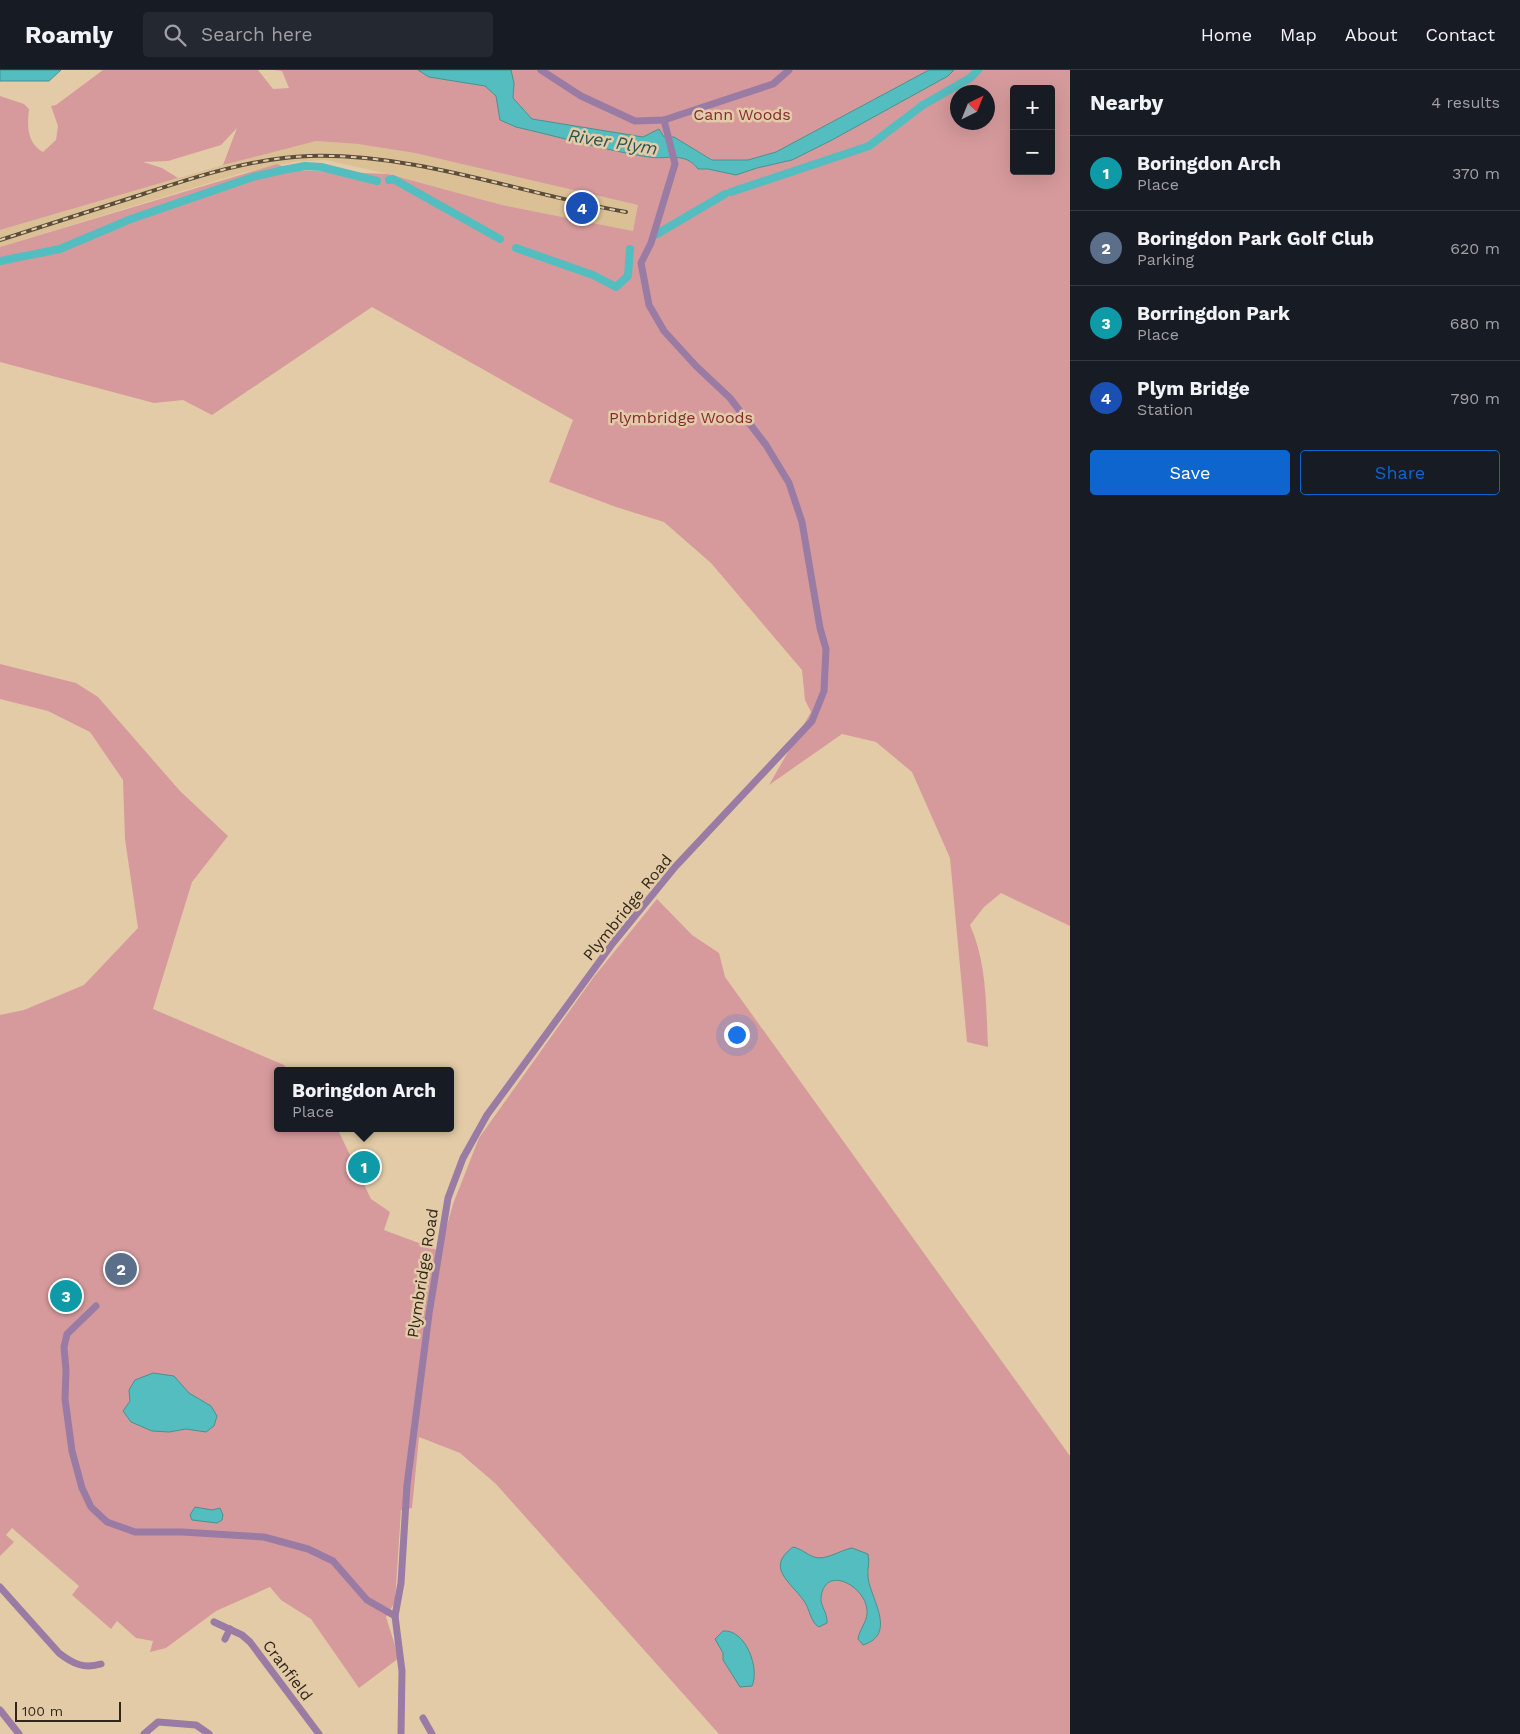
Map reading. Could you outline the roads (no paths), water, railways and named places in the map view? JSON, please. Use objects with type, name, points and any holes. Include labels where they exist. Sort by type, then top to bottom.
[{"type":"street","points":[[541,70],[581,96],[635,120],[664,120],[773,84],[789,70]]},
{"type":"street","name":"Plymbridge Road","points":[[400,1734],[402,1671],[395,1616],[401,1583],[407,1485],[429,1314],[448,1198],[463,1158],[487,1115],[613,943],[675,867],[812,721],[824,691],[826,649],[820,628],[802,522],[789,483],[766,445],[730,398],[696,366],[664,331],[649,304],[642,263],[655,230],[676,164],[664,120]]},
{"type":"street","points":[[96,1306],[67,1334],[64,1347],[66,1370],[65,1399],[72,1451],[82,1488],[91,1507],[106,1522],[134,1532],[182,1532],[264,1537],[308,1548],[333,1561],[367,1600],[395,1616]]},
{"type":"street","points":[[0,1587],[69,1661],[81,1666],[101,1664]]},
{"type":"street","name":"Cranfield","points":[[214,1622],[230,1629],[250,1642],[319,1734]]},
{"type":"street","points":[[225,1639],[230,1629]]},
{"type":"street","points":[[2,1716],[19,1734]]},
{"type":"street","points":[[423,1718],[432,1734]]},
{"type":"street","points":[[144,1734],[158,1722],[196,1725],[209,1734]]},
{"type":"water","points":[[0,70],[61,70],[49,81],[0,81]]},
{"type":"water","name":"River Plym","points":[[418,70],[511,70],[514,83],[513,98],[532,119],[643,137],[659,129],[664,137],[674,137],[712,160],[748,160],[776,152],[929,70],[954,70],[948,76],[792,160],[736,175],[708,169],[698,169],[693,163],[681,158],[655,158],[631,154],[516,127],[500,120],[496,96],[485,86],[429,77]]},
{"type":"water","points":[[153,1373],[174,1376],[189,1393],[211,1406],[217,1416],[214,1426],[206,1432],[186,1429],[169,1432],[152,1431],[131,1422],[123,1411],[130,1401],[129,1390],[135,1380]]},
{"type":"water","points":[[195,1507],[212,1510],[220,1508],[223,1515],[222,1520],[217,1523],[192,1520],[190,1515]]},
{"type":"water","points":[[793,1547],[819,1558],[852,1548],[868,1554],[868,1577],[877,1605],[880,1624],[879,1633],[873,1640],[863,1645],[858,1639],[867,1616],[866,1604],[855,1588],[838,1580],[831,1581],[824,1587],[821,1600],[827,1623],[819,1627],[816,1625],[804,1601],[787,1581],[780,1568],[781,1561]]},
{"type":"water","points":[[723,1631],[731,1632],[738,1636],[749,1651],[754,1670],[752,1686],[740,1687],[723,1660],[723,1653],[715,1639]]},
{"type":"waterway","points":[[731,192],[869,146],[923,105],[970,78],[978,70]]},
{"type":"waterway","points":[[0,261],[60,249],[131,219],[253,177],[283,170],[305,166],[321,167],[377,181]]},
{"type":"waterway","points":[[389,180],[393,179],[500,239]]},
{"type":"waterway","points":[[657,234],[725,194]]},
{"type":"waterway","points":[[516,248],[593,275],[616,287],[628,276],[630,249]]},
{"type":"railway","points":[[0,240],[222,170],[266,161],[310,156],[350,157],[429,168],[626,212]]},
{"type":"place","name":"Plym Bridge","points":[[582,208]]},
{"type":"place","name":"Boringdon Arch","points":[[364,1167]]},
{"type":"place","name":"Boringdon Park Golf Club","points":[[121,1269]]},
{"type":"place","name":"Borringdon Park","points":[[66,1296]]},
{"type":"park label","name":"Cann Woods","points":[[742,114]]},
{"type":"park label","name":"Plymbridge Woods","points":[[681,417]]}]
